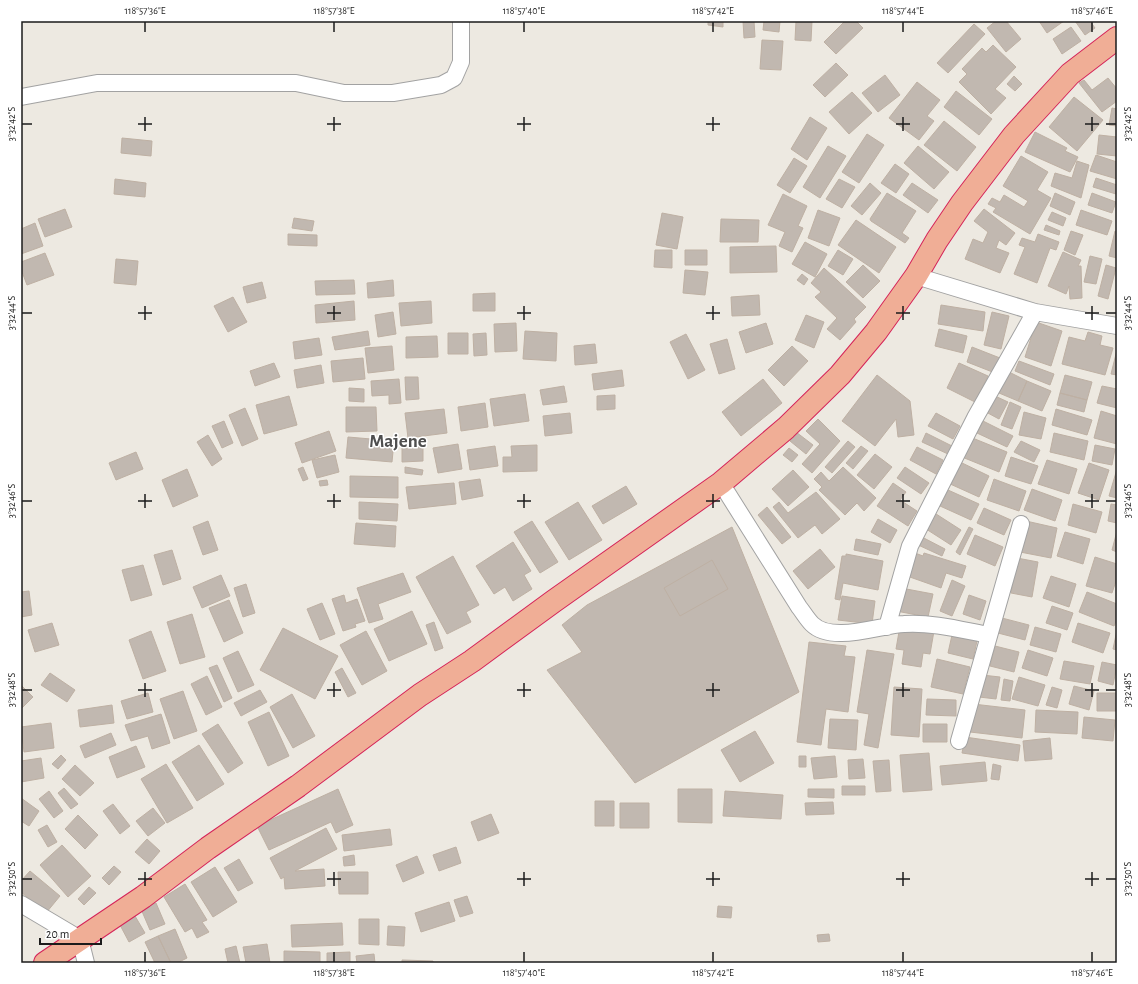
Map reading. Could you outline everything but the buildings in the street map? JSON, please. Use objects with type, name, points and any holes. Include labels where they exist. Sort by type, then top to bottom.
[{"type":"highway","points":[[45,963],[143,897],[208,848],[304,781],[420,695],[472,661],[554,600],[721,483],[786,428],[840,375],[876,332],[916,276],[937,240],[962,203],[1019,130],[1070,74],[1117,38]]},
{"type":"street","points":[[21,97],[97,84],[296,83],[344,93],[393,93],[441,85],[454,78],[461,62],[462,21]]},
{"type":"street","points":[[916,276],[1035,312],[1117,326]]},
{"type":"street","points":[[887,627],[910,546],[975,418],[1035,312]]},
{"type":"street","points":[[721,483],[799,607],[812,625],[824,630],[850,633],[904,624],[932,625],[989,635]]},
{"type":"street","points":[[959,741],[1021,524]]},
{"type":"street","points":[[21,904],[80,939],[86,963]]},
{"type":"district","name":"Majene","points":[[398,440]]}]
